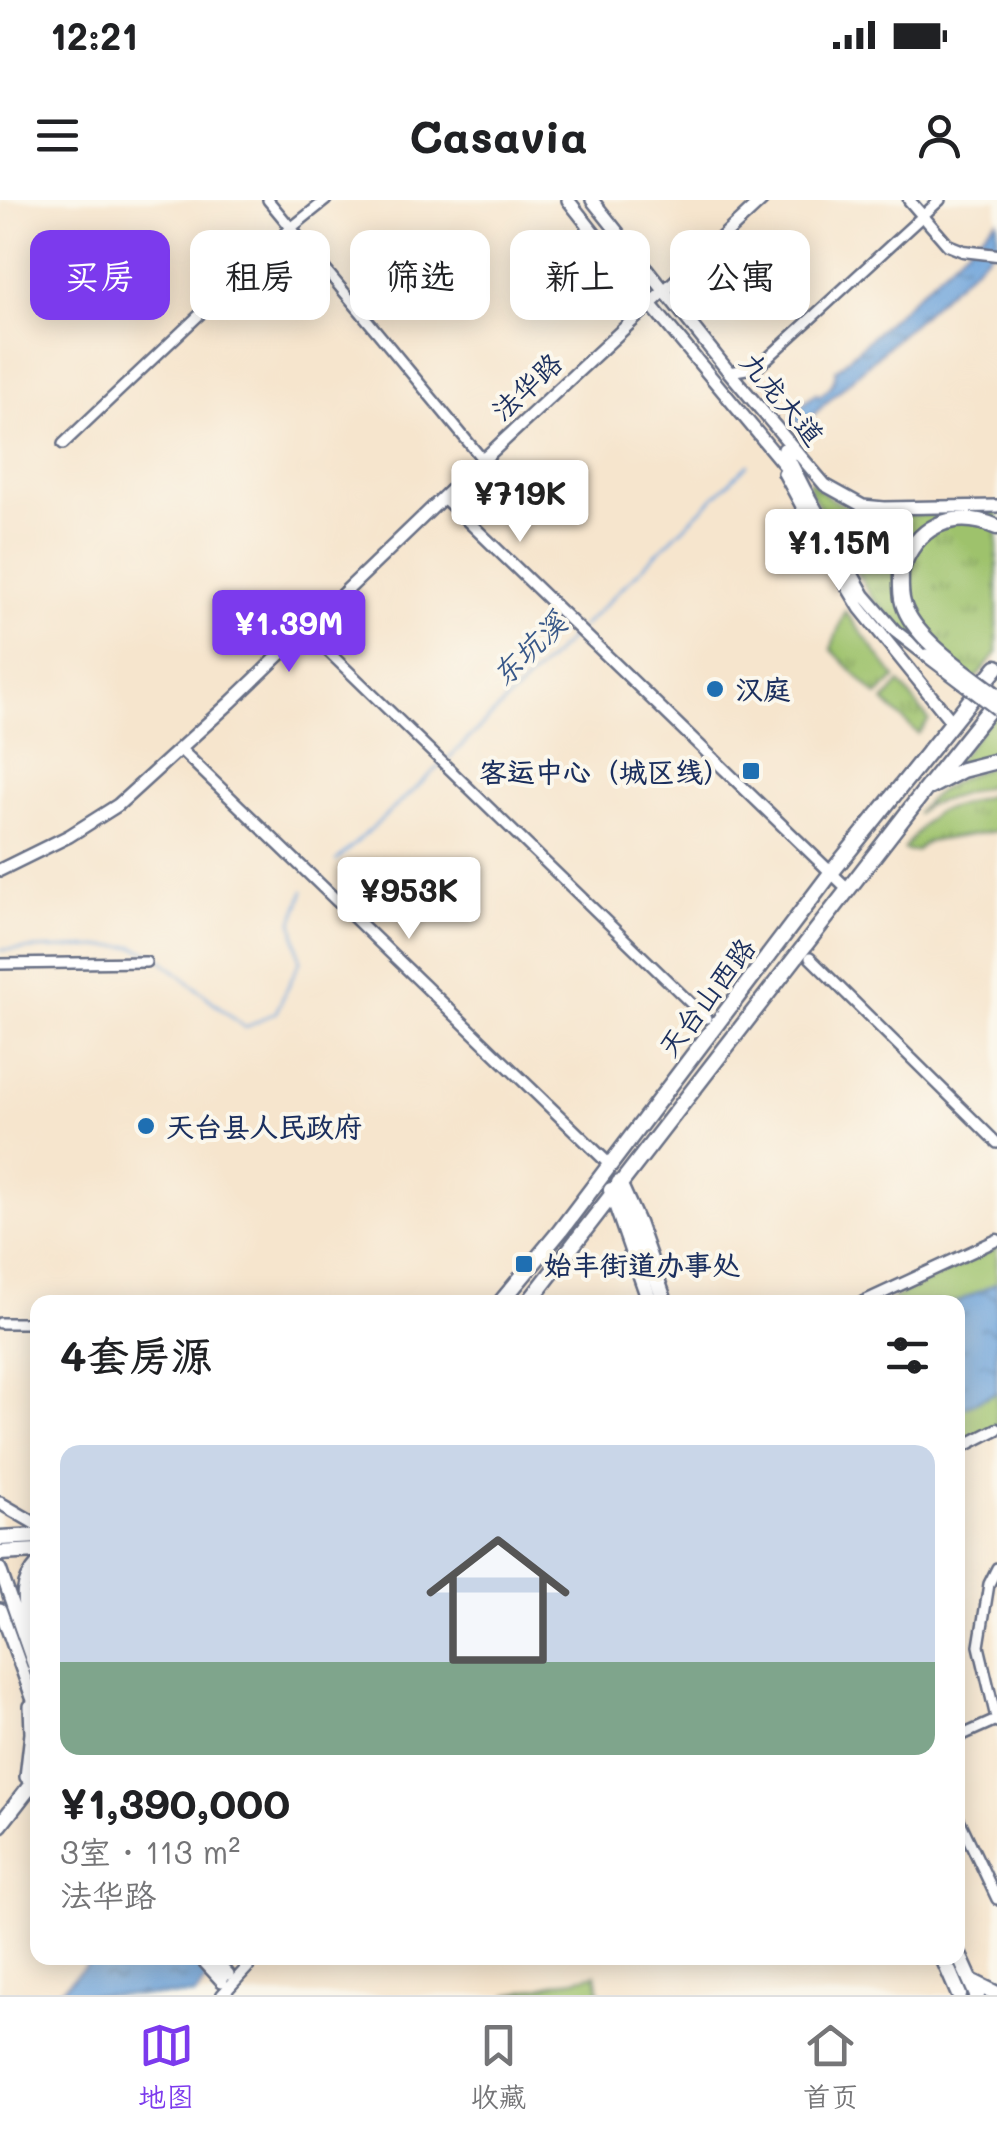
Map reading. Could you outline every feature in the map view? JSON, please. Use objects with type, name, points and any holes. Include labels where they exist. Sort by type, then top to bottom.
[{"type":"main road","name":"九龙大道","points":[[568,200],[591,230]]},
{"type":"main road","name":"九龙大道","points":[[592,200],[825,485],[863,506],[997,506]]},
{"type":"main road","name":"法华路","points":[[650,305],[762,200]]},
{"type":"main road","name":"九龙大道","points":[[650,305],[702,367]]},
{"type":"main road","name":"法华路","points":[[0,870],[70,836],[118,805],[634,320]]},
{"type":"main road","points":[[702,367],[805,490]]},
{"type":"main road","points":[[702,367],[740,422],[784,472],[860,608],[952,722]]},
{"type":"main road","points":[[729,372],[790,457],[864,595],[895,631],[997,709]]},
{"type":"main road","points":[[997,527],[967,518],[949,521],[922,534],[901,572],[900,590],[910,619],[930,642],[997,698]]},
{"type":"main road","name":"天台山西路","points":[[510,1295],[831,874],[997,667]]},
{"type":"main road","name":"天台山西路","points":[[534,1295],[997,698]]},
{"type":"main road","points":[[925,790],[962,770],[997,761]]},
{"type":"main road","points":[[610,1164],[648,1295]]},
{"type":"main road","points":[[616,1191],[637,1223],[663,1295]]},
{"type":"main road","points":[[0,1504],[30,1521]]},
{"type":"main road","points":[[0,1538],[30,1536]]},
{"type":"main road","points":[[0,1553],[30,1552]]},
{"type":"main road","points":[[0,1569],[30,1655]]},
{"type":"main road","points":[[30,1571],[22,1589],[30,1644]]},
{"type":"main road","points":[[0,1609],[29,1692],[30,1713]]},
{"type":"main road","points":[[0,1812],[30,1778]]},
{"type":"main road","points":[[0,1825],[30,1780]]},
{"type":"main road","points":[[20,1797],[30,1794]]},
{"type":"main road","points":[[208,1965],[228,1986]]},
{"type":"main road","points":[[963,1965],[974,1988],[997,1994]]},
{"type":"main road","points":[[951,1987],[960,1995]]},
{"type":"street","points":[[268,200],[483,460]]},
{"type":"street","points":[[63,444],[291,228],[326,200]]},
{"type":"street","points":[[909,200],[948,245],[996,255]]},
{"type":"street","points":[[729,372],[758,367],[940,200]]},
{"type":"street","points":[[444,498],[848,890]]},
{"type":"street","points":[[306,630],[706,1018]]},
{"type":"street","points":[[180,749],[610,1164]]},
{"type":"street","points":[[810,958],[997,1143]]},
{"type":"street","points":[[0,964],[146,962]]},
{"type":"street","points":[[879,1295],[997,1240]]},
{"type":"street","points":[[0,1323],[30,1323]]},
{"type":"street","points":[[965,1445],[997,1429]]},
{"type":"street","points":[[965,1733],[996,1721],[979,1646],[989,1584],[997,1568]]},
{"type":"street","points":[[965,1832],[997,1899]]},
{"type":"street","points":[[244,1995],[228,1986],[249,1965]]},
{"type":"green space","points":[[810,481],[831,499],[864,513],[997,512],[997,653],[972,682],[915,641],[872,598],[810,490]]},
{"type":"green space","points":[[845,611],[896,678],[877,696],[831,649]]},
{"type":"green space","points":[[900,683],[929,720],[918,734],[884,701]]},
{"type":"green space","points":[[997,710],[997,757],[947,773]]},
{"type":"green space","points":[[997,765],[997,783],[927,805],[916,814],[952,782]]},
{"type":"green space","points":[[997,793],[997,831],[926,842],[916,851],[904,849],[936,812]]},
{"type":"green space","points":[[997,1248],[997,1283],[965,1298],[965,1295],[900,1295]]},
{"type":"green space","points":[[997,1392],[997,1428],[965,1444],[965,1407]]},
{"type":"green space","points":[[596,1974],[600,1995],[507,1995]]},
{"type":"water","points":[[997,220],[997,246],[801,426],[791,415],[816,393],[818,396],[828,389],[836,370]]},
{"type":"water","points":[[997,1283],[997,1392],[965,1407],[965,1298]]},
{"type":"water","points":[[87,1965],[219,1965],[195,1995],[55,1995]]},
{"type":"waterway","name":"东坑溪","points":[[581,628],[748,464]]},
{"type":"waterway","name":"东坑溪","points":[[446,761],[576,633]]},
{"type":"waterway","name":"东坑溪","points":[[336,861],[440,766]]},
{"type":"waterway","name":"东坑溪","points":[[0,950],[133,946],[158,957],[245,1028],[276,1012],[300,961],[293,921],[304,891]]},
{"type":"place","name":"汉庭","points":[[715,689]]},
{"type":"place","name":"客运中心（城区线）","points":[[751,771]]},
{"type":"place","name":"天台县人民政府","points":[[146,1126]]},
{"type":"place","name":"始丰街道办事处","points":[[524,1264]]}]
